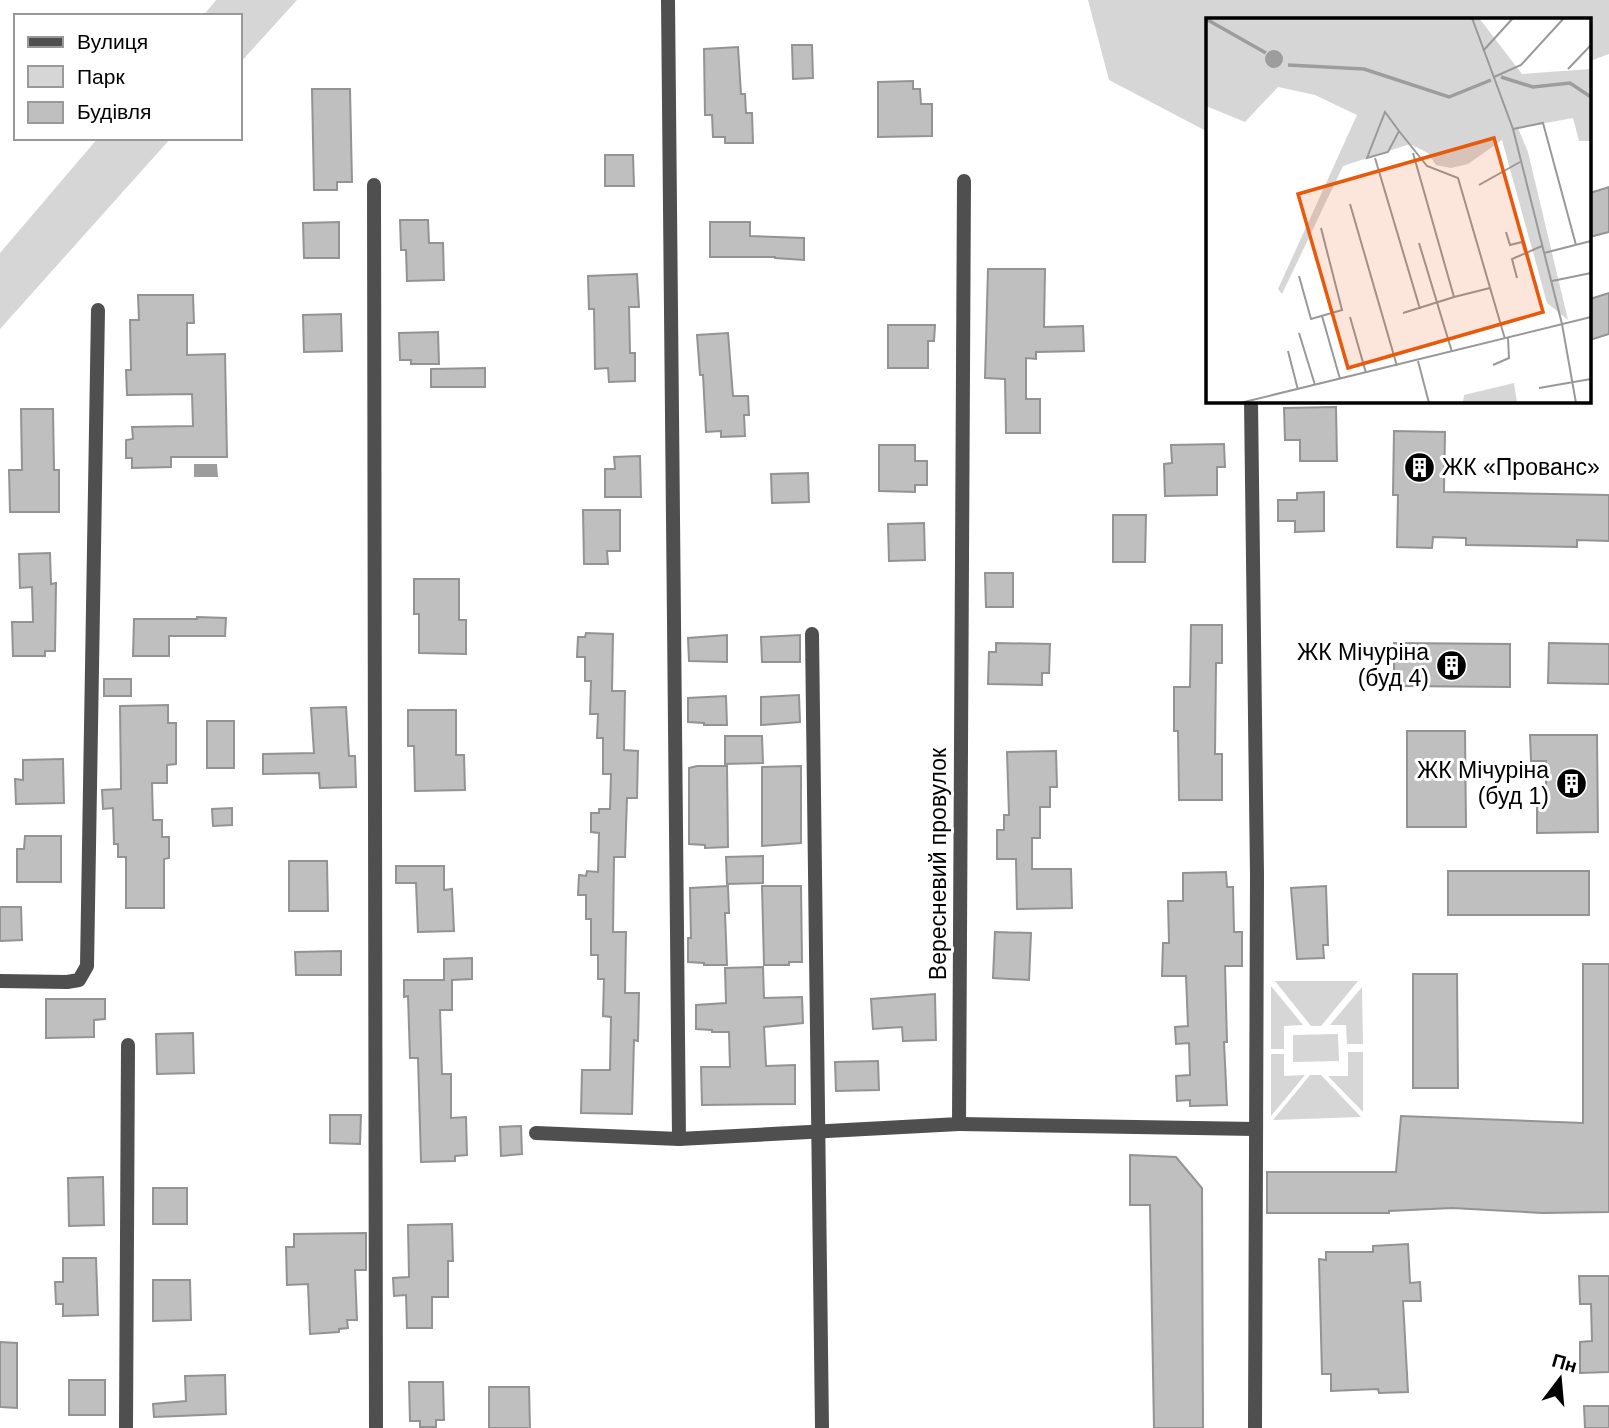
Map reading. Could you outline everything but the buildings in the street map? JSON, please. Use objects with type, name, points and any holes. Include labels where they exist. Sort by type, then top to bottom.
[{"type":"street","points":[[668,0],[679,1139]]},
{"type":"street","name":"Вересневий провулок","points":[[959,1124],[964,181]]},
{"type":"street","points":[[374,185],[376,1428]]},
{"type":"street","points":[[0,981],[79,980],[87,966],[98,310]]},
{"type":"street","points":[[1251,402],[1256,875],[1255,1428]]},
{"type":"street","points":[[812,634],[822,1428]]},
{"type":"street","points":[[126,1428],[128,1045]]},
{"type":"street","points":[[536,1133],[679,1139],[959,1124],[1255,1129]]},
{"type":"green space","points":[[216,0],[297,0],[242,61],[242,14],[205,14]]},
{"type":"green space","points":[[1088,0],[1609,0],[1609,54],[1592,60],[1592,18],[1206,18],[1206,131],[1109,80]]},
{"type":"green space","points":[[96,140],[169,140],[0,329],[0,253]]},
{"type":"green space","points":[[1275,981],[1358,981],[1321,1026],[1311,1026]]},
{"type":"green space","points":[[1271,986],[1303,1025],[1284,1026],[1284,1049],[1271,1049]]},
{"type":"green space","points":[[1362,987],[1363,1044],[1347,1044],[1346,1025],[1330,1025]]},
{"type":"green space","points":[[1338,1034],[1339,1061],[1293,1062],[1293,1035]]},
{"type":"green space","points":[[1348,1052],[1363,1052],[1363,1112],[1328,1076],[1348,1076]]},
{"type":"green space","points":[[1271,1054],[1284,1054],[1284,1076],[1305,1075],[1271,1116]]},
{"type":"green space","points":[[1310,1075],[1321,1075],[1361,1117],[1273,1120]]},
{"type":"shaded area","points":[[194,464],[217,464],[218,477],[194,477]]},
{"type":"place","name":"ЖК «Прованс»","points":[[1419,467]]},
{"type":"place","name":"ЖК Мічуріна (буд 4)","points":[[1452,665]]},
{"type":"place","name":"ЖК Мічуріна (буд 1)","points":[[1572,783]]}]
